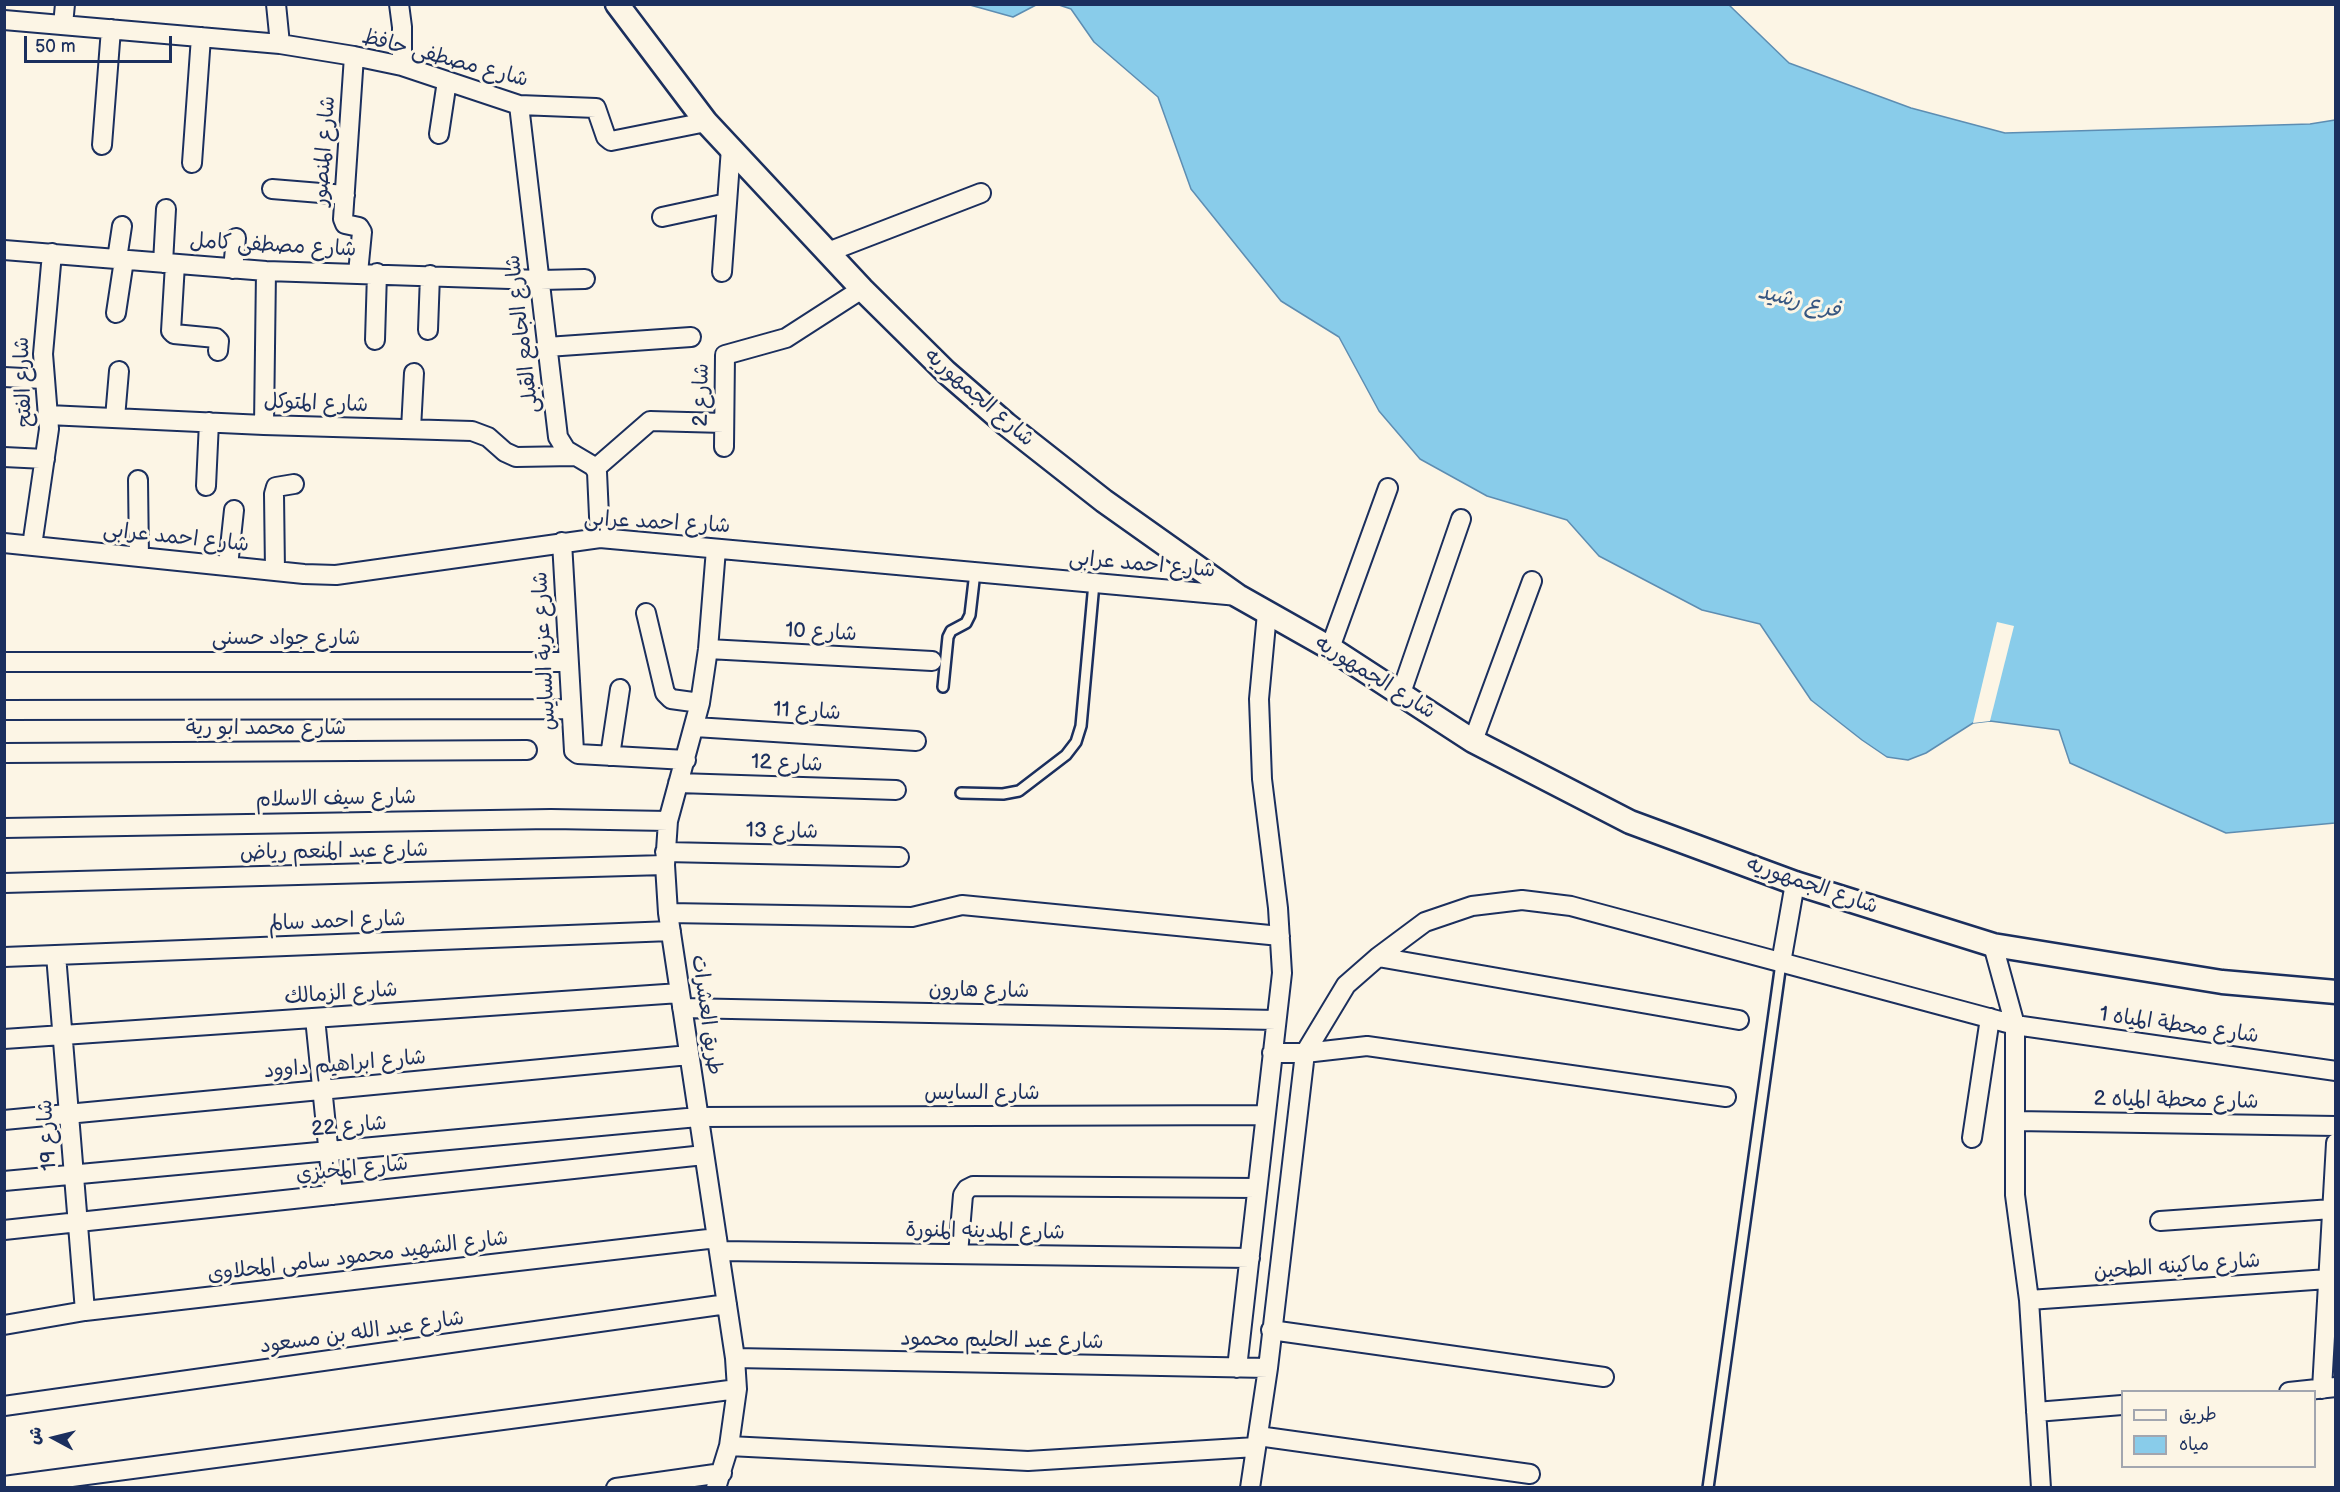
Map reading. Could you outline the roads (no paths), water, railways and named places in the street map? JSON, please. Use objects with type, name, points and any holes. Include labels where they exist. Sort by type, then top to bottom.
[{"type":"street","points":[[63,24],[65,4]]},
{"type":"street","points":[[276,4],[280,44]]},
{"type":"street","points":[[399,4],[402,27],[402,66]]},
{"type":"street","name":"شارع الجمهوريه","points":[[617,4],[706,122],[862,289],[946,372],[1006,424],[1104,501],[1238,596],[1330,648],[1473,741],[1630,822],[1795,883],[1994,945],[2222,982],[2336,992]]},
{"type":"street","name":"شارع مصطفى حافظ","points":[[11,15],[63,24],[280,44],[402,66],[519,105],[596,108],[606,137],[611,141],[706,122]]},
{"type":"street","points":[[102,145],[111,29]]},
{"type":"street","points":[[192,163],[201,37]]},
{"type":"street","name":"شارع المنصور","points":[[354,56],[344,222],[357,226],[362,232],[358,273]]},
{"type":"street","points":[[439,134],[447,81]]},
{"type":"street","name":"شارع الجامع القبلى","points":[[519,105],[558,437],[561,444],[574,456],[596,468]]},
{"type":"street","points":[[722,272],[731,148]]},
{"type":"street","points":[[272,189],[345,195]]},
{"type":"street","points":[[828,252],[981,193]]},
{"type":"street","points":[[662,217],[727,203]]},
{"type":"street","points":[[166,209],[171,331],[174,334],[216,338],[219,341],[218,351]]},
{"type":"street","points":[[116,313],[122,226]]},
{"type":"street","points":[[233,269],[236,238]]},
{"type":"street","name":"شارع مصطفى كامل","points":[[4,250],[52,252],[121,260],[266,271],[540,280],[585,279]]},
{"type":"street","name":"شارع الفتح","points":[[32,546],[49,429],[43,379],[43,345],[52,252]]},
{"type":"street","points":[[264,425],[266,271]]},
{"type":"street","points":[[375,340],[377,273]]},
{"type":"street","points":[[428,330],[430,275]]},
{"type":"street","name":"شارع 2","points":[[724,447],[725,355],[786,338],[862,289]]},
{"type":"street","points":[[547,347],[691,337]]},
{"type":"street","points":[[115,418],[119,371]]},
{"type":"street","points":[[411,429],[414,374]]},
{"type":"street","points":[[4,377],[43,379]]},
{"type":"street","name":"شارع المتوكل","points":[[48,415],[264,425],[472,431],[488,437],[505,452],[516,457],[574,456]]},
{"type":"street","points":[[600,538],[596,468],[650,421],[724,423]]},
{"type":"street","points":[[206,486],[209,422]]},
{"type":"street","points":[[4,457],[45,459]]},
{"type":"street","points":[[138,480],[139,557]]},
{"type":"street","points":[[275,571],[274,494],[276,487],[294,484]]},
{"type":"street","points":[[1330,648],[1388,488]]},
{"type":"street","points":[[228,566],[234,510]]},
{"type":"street","points":[[1401,693],[1461,519]]},
{"type":"street","name":"شارع احمد عرابى","points":[[4,543],[304,574],[357,573],[600,538],[1238,596]]},
{"type":"street","name":"شارع عزبة السايس","points":[[562,542],[574,752],[686,759]]},
{"type":"street","name":"طريق العشرات","points":[[716,549],[708,649],[700,703],[668,821],[665,859],[670,922],[735,1358],[737,1389],[729,1446],[719,1480]]},
{"type":"street","points":[[1473,741],[1532,580]]},
{"type":"street","points":[[646,613],[664,693],[671,699],[700,703]]},
{"type":"street","points":[[1237,1368],[1281,973],[1278,908],[1262,779],[1259,699],[1267,613]]},
{"type":"street","name":"شارع 10","points":[[708,649],[932,661]]},
{"type":"street","name":"شارع جواد حسنى","points":[[4,662],[568,662]]},
{"type":"street","points":[[610,756],[620,689]]},
{"type":"street","points":[[4,710],[571,709]]},
{"type":"street","name":"شارع 11","points":[[695,728],[916,741]]},
{"type":"street","name":"شارع محمد ابو رية","points":[[4,753],[527,750]]},
{"type":"street","name":"شارع 12","points":[[678,783],[896,790]]},
{"type":"street","name":"شارع سيف الاسلام","points":[[4,828],[551,819],[668,821]]},
{"type":"street","name":"شارع 13","points":[[665,859],[899,856]]},
{"type":"street","name":"شارع عبد المنعم رياض","points":[[4,883],[665,859]]},
{"type":"street","points":[[1781,963],[1795,883]]},
{"type":"street","name":"شارع محطة المياه 1","points":[[1305,1053],[1346,985],[1378,957],[1425,922],[1472,906],[1522,900],[1571,906],[2016,1025],[2336,1071]]},
{"type":"street","name":"شارع احمد سالم","points":[[4,957],[670,922],[912,917],[962,905],[1280,936]]},
{"type":"street","points":[[1994,945],[2016,1025],[2014,1195],[2029,1300],[2041,1488]]},
{"type":"street","name":"شارع 19","points":[[56,955],[85,1311]]},
{"type":"street","points":[[1378,957],[1738,1020]]},
{"type":"street","name":"شارع الزمالك","points":[[4,1040],[315,1018],[681,1000]]},
{"type":"street","name":"شارع هارون","points":[[681,1000],[1276,1020]]},
{"type":"street","points":[[315,1018],[333,1195]]},
{"type":"street","points":[[1972,1138],[1990,1018]]},
{"type":"street","points":[[1272,1053],[1305,1053],[1367,1046],[1726,1097]]},
{"type":"street","points":[[1250,1488],[1268,1368],[1305,1053]]},
{"type":"street","name":"شارع ابراهيم داوود","points":[[4,1119],[689,1055]]},
{"type":"street","name":"شارع السايس","points":[[699,1117],[1265,1115]]},
{"type":"street","name":"شارع 22","points":[[4,1181],[699,1117]]},
{"type":"street","name":"شارع محطة المياه 2","points":[[2015,1121],[2336,1126]]},
{"type":"street","points":[[2309,1390],[2329,1388],[2328,1279],[2336,1143]]},
{"type":"street","name":"شارع المخبزي","points":[[4,1230],[704,1155]]},
{"type":"street","points":[[958,1254],[963,1195],[972,1186],[1257,1188]]},
{"type":"street","points":[[2160,1221],[2332,1209]]},
{"type":"street","name":"شارع المدينه المنورة","points":[[718,1244],[958,1254],[1250,1258]]},
{"type":"street","name":"شارع الشهيد محمود سامى المحلاوى","points":[[4,1325],[85,1311],[718,1244]]},
{"type":"street","name":"شارع ماكينه الطحين","points":[[2029,1300],[2328,1279]]},
{"type":"street","name":"شارع عبد الله بن مسعود","points":[[4,1406],[727,1304]]},
{"type":"street","points":[[1271,1330],[1604,1377]]},
{"type":"street","name":"شارع عبد الحليم محمود","points":[[735,1358],[1268,1368]]},
{"type":"street","points":[[4,1486],[737,1389]]},
{"type":"street","points":[[2036,1413],[2121,1405]]},
{"type":"street","points":[[729,1446],[1028,1461],[1257,1441],[1530,1474]]},
{"type":"street","points":[[616,1488],[719,1480]]},
{"type":"lane","points":[[944,687],[948,637],[951,631],[966,623],[970,615],[975,572]]},
{"type":"lane","points":[[961,793],[1003,794],[1019,791],[1066,755],[1076,742],[1081,726],[1094,583]]},
{"type":"lane","points":[[1708,1488],[1781,963]]},
{"type":"water","points":[[1036,4],[1013,17],[970,5]]},
{"type":"water","name":"فرع رشيد","points":[[1059,5],[1729,5],[1789,63],[1911,108],[2005,133],[2310,124],[2335,120],[2335,823],[2226,833],[2070,763],[2059,730],[1990,721],[1973,723],[1926,753],[1908,760],[1887,757],[1811,700],[1760,624],[1702,610],[1599,556],[1567,520],[1487,496],[1420,459],[1379,411],[1339,337],[1281,301],[1191,189],[1158,97],[1094,42],[1071,9]]}]
